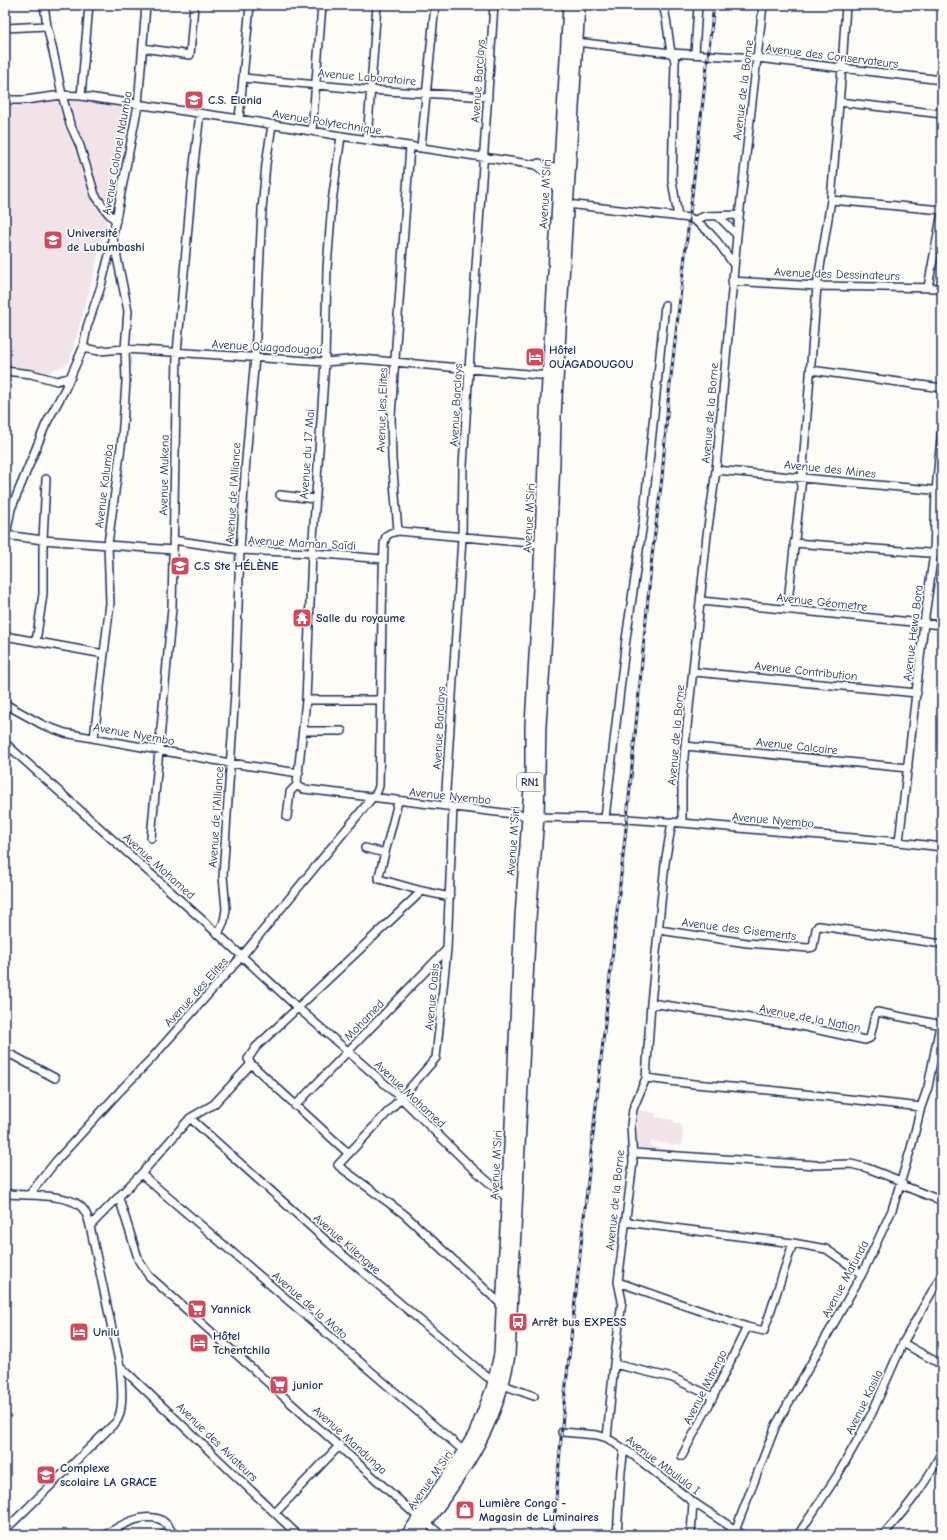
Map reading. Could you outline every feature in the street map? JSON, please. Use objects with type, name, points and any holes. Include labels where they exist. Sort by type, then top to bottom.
[{"type":"highway","name":"Avenue M'Siri","points":[[506,1333],[526,1014],[533,870],[531,725],[552,373],[567,204],[561,149],[569,5]]},
{"type":"highway","name":"Avenue M'Siri","points":[[417,1535],[423,1520],[465,1452],[499,1383],[509,1355],[503,1306],[522,903],[533,817],[546,635],[554,462],[555,416],[552,373],[558,190],[564,169],[578,5]]},
{"type":"highway","points":[[558,190],[552,176],[541,166],[555,159],[561,149]]},
{"type":"highway","name":"Avenue M'Siri","points":[[407,1535],[423,1520],[460,1475],[483,1437],[492,1418],[499,1383]]},
{"type":"street","points":[[44,5],[47,26],[70,124],[80,146],[94,193],[108,213],[116,220]]},
{"type":"street","points":[[81,96],[89,5]]},
{"type":"street","name":"Avenue Colonel Ndumba","points":[[83,348],[87,327],[101,286],[113,238],[138,105],[146,5]]},
{"type":"street","points":[[143,48],[188,56],[190,55],[194,5]]},
{"type":"street","points":[[239,119],[250,5]]},
{"type":"street","points":[[312,131],[322,5]]},
{"type":"street","points":[[367,140],[377,5]]},
{"type":"street","points":[[421,147],[435,5]]},
{"type":"street","name":"Avenue Barclays","points":[[445,806],[462,538],[468,369],[494,5]]},
{"type":"street","points":[[663,5],[671,53],[674,57],[675,67],[672,180],[678,217]]},
{"type":"street","points":[[695,54],[698,5]]},
{"type":"street","name":"Avenue de la Borne","points":[[682,823],[682,781],[685,746],[716,470],[732,281],[763,5]]},
{"type":"street","points":[[787,610],[802,478],[817,286],[831,200],[846,5]]},
{"type":"street","points":[[5,28],[47,26]]},
{"type":"street","name":"Avenue des Conservateurs","points":[[576,42],[671,53],[757,58],[942,80]]},
{"type":"street","name":"Avenue Laboratoire","points":[[244,78],[370,90],[488,97]]},
{"type":"street","name":"Avenue Polytechnique","points":[[5,100],[25,100],[62,94],[81,96],[564,169]]},
{"type":"street","points":[[839,102],[942,114]]},
{"type":"street","name":"Avenue Mukena","points":[[151,838],[172,608],[177,353],[192,181],[200,113]]},
{"type":"street","name":"Avenue de l'Alliance","points":[[218,934],[224,921],[226,909],[223,876],[235,692],[240,550],[255,357],[262,210],[266,164],[272,125]]},
{"type":"street","name":"Avenue du 17 Mai","points":[[299,773],[306,700],[312,553],[325,362],[328,268],[331,224],[341,136]]},
{"type":"street","name":"Avenue les Elites","points":[[398,531],[392,458],[391,416],[410,146]]},
{"type":"street","points":[[831,200],[942,211],[928,288]]},
{"type":"street","points":[[567,204],[690,218],[700,223],[715,239],[734,265]]},
{"type":"street","points":[[695,220],[701,217],[739,215]]},
{"type":"street","points":[[718,216],[737,235]]},
{"type":"street","name":"Avenue Kalumba","points":[[94,738],[110,598],[108,544],[123,425],[126,382],[125,349],[128,311],[113,238]]},
{"type":"street","name":"Avenue des Dessinateurs","points":[[732,281],[817,286],[942,288]]},
{"type":"street","points":[[605,818],[626,639],[643,523],[665,305]]},
{"type":"street","points":[[83,348],[71,377],[46,424],[11,509],[6,535],[43,540],[173,550]]},
{"type":"street","name":"Avenue Ouagadougou","points":[[83,348],[99,351],[125,349],[325,362],[361,359],[468,369],[552,373]]},
{"type":"street","points":[[811,370],[942,388]]},
{"type":"street","points":[[5,371],[31,374],[57,381],[71,377]]},
{"type":"street","name":"Avenue Hewa Bora","points":[[899,842],[924,623],[934,553],[942,426]]},
{"type":"street","name":"Avenue des Mines","points":[[716,470],[939,491]]},
{"type":"street","points":[[36,642],[42,599],[46,479]]},
{"type":"street","points":[[280,495],[315,500]]},
{"type":"street","points":[[398,531],[541,544]]},
{"type":"street","name":"Avenue des Elites","points":[[29,1195],[57,1160],[152,1058],[242,956],[377,792],[379,786],[383,558],[385,537],[391,532],[398,531]]},
{"type":"street","name":"Avenue Maman Saïdi","points":[[173,540],[240,550],[383,558]]},
{"type":"street","points":[[794,543],[942,554]]},
{"type":"street","name":"Avenue Géometre","points":[[701,601],[942,625]]},
{"type":"street","points":[[5,636],[104,654]]},
{"type":"street","name":"Avenue Contribution","points":[[694,672],[917,693]]},
{"type":"street","points":[[306,700],[381,700]]},
{"type":"street","name":"Avenue Nyembo","points":[[5,704],[43,725],[65,732],[230,763],[299,773]]},
{"type":"street","points":[[303,731],[342,731]]},
{"type":"street","name":"Avenue Mohamed","points":[[5,744],[218,934],[297,1007],[401,1098],[470,1166],[508,1198]]},
{"type":"street","name":"Avenue Calcaire","points":[[685,746],[908,768]]},
{"type":"street","points":[[287,817],[290,792],[297,785],[299,773]]},
{"type":"street","name":"Avenue Nyembo","points":[[297,785],[304,789],[398,802],[445,806],[533,817],[605,818],[672,822],[942,847]]},
{"type":"street","points":[[398,802],[379,879],[450,897]]},
{"type":"street","name":"Avenue Oasis","points":[[453,807],[447,949],[436,1058],[401,1098],[339,1163],[340,1167],[404,1214],[503,1306]]},
{"type":"street","name":"Avenue de la Borne","points":[[607,1438],[622,1300],[618,1282],[633,1162],[631,1134],[633,1114],[646,1078],[651,1003],[665,863],[672,822]]},
{"type":"street","points":[[364,848],[385,853]]},
{"type":"street","points":[[348,1153],[295,1106],[251,1064],[248,1059],[252,1051],[297,1007],[422,891]]},
{"type":"street","name":"Avenue des Gisements","points":[[659,930],[747,943],[810,948],[814,944],[816,928],[820,926],[942,944]]},
{"type":"street","name":"Mohamed","points":[[295,1106],[447,949]]},
{"type":"street","name":"Avenue de la Nation","points":[[651,1003],[796,1025],[865,1040],[870,1038],[875,1014],[877,1012],[941,1025]]},
{"type":"street","name":"Avenue Mafunda","points":[[735,1531],[776,1425],[862,1274],[892,1210],[928,1087],[941,1025]]},
{"type":"street","points":[[5,1061],[8,1055],[12,1055],[55,1078]]},
{"type":"street","points":[[90,1226],[119,1198],[190,1118],[214,1104],[251,1064]]},
{"type":"street","points":[[646,1078],[694,1084],[768,1090],[921,1108]]},
{"type":"street","name":"Avenue Kilengwe","points":[[190,1118],[330,1244],[486,1376],[499,1383],[534,1396]]},
{"type":"street","points":[[633,1153],[816,1165],[851,1164],[867,1168],[901,1181],[904,1186],[942,1201]]},
{"type":"street","name":"Avenue de la Moto","points":[[141,1174],[465,1452]]},
{"type":"street","points":[[5,1194],[65,1198],[76,1203],[85,1212],[90,1226],[120,1366],[121,1402],[118,1419],[5,1530]]},
{"type":"street","name":"Avenue Mandunga","points":[[119,1198],[139,1261],[149,1276],[441,1535]]},
{"type":"street","points":[[625,1222],[793,1243],[826,1249],[862,1274]]},
{"type":"street","points":[[618,1282],[747,1327],[763,1331],[765,1329],[793,1243]]},
{"type":"street","name":"Avenue Kasila","points":[[798,1535],[838,1476],[858,1441],[903,1343],[942,1274]]},
{"type":"street","name":"Avenue Mitongo","points":[[682,1456],[747,1327]]},
{"type":"street","points":[[903,1343],[942,1365]]},
{"type":"street","points":[[614,1364],[673,1378],[713,1397]]},
{"type":"street","name":"Avenue des Aviateurs","points":[[120,1366],[296,1534]]},
{"type":"street","name":"Avenue Mbulula I","points":[[562,1432],[597,1435],[607,1438],[668,1481],[693,1502],[743,1535]]},
{"type":"street","points":[[275,1513],[340,1445]]},
{"type":"street","points":[[617,1535],[621,1471],[624,1449]]},
{"type":"street","points":[[883,1535],[922,1487],[933,1470],[942,1451]]},
{"type":"street","points":[[691,1535],[693,1502]]},
{"type":"street","points":[[105,1535],[130,1522],[151,1517],[163,1521],[174,1534]]},
{"type":"street","points":[[164,1535],[174,1534]]},
{"type":"shaded area","name":"Université de Lubumbashi","points":[[69,98],[129,107],[130,113],[110,206],[94,273],[69,363],[49,372],[22,375],[5,374],[5,104],[15,105]]},
{"type":"shaded area","points":[[638,1110],[656,1113],[656,1117],[674,1120],[674,1123],[681,1124],[681,1127],[683,1128],[682,1146],[651,1141],[651,1146],[677,1151],[676,1153],[648,1152],[637,1147]]},
{"type":"railway","points":[[553,1535],[564,1403],[627,819],[652,556],[662,478],[668,402],[714,5]]},
{"type":"place","name":"C.S. Elania","points":[[194,100]]},
{"type":"place","name":"Université de Lubumbashi","points":[[53,240]]},
{"type":"place","name":"Hôtel OUAGADOUGOU","points":[[535,357]]},
{"type":"place","name":"C.S Ste HÉLÈNE","points":[[180,566]]},
{"type":"place","name":"Salle du royaume","points":[[302,618]]},
{"type":"place","name":"Yannick","points":[[197,1309]]},
{"type":"place","name":"Arrêt bus EXPESS","points":[[518,1322]]},
{"type":"place","name":"Unilu","points":[[79,1332]]},
{"type":"place","name":"Hôtel Tchentchila","points":[[199,1343]]},
{"type":"place","name":"junior","points":[[279,1385]]},
{"type":"place","name":"Complexe scolaire LA GRACE","points":[[46,1475]]},
{"type":"place","name":"Lumière Congo - Magasin de Luminaires","points":[[465,1510]]}]
